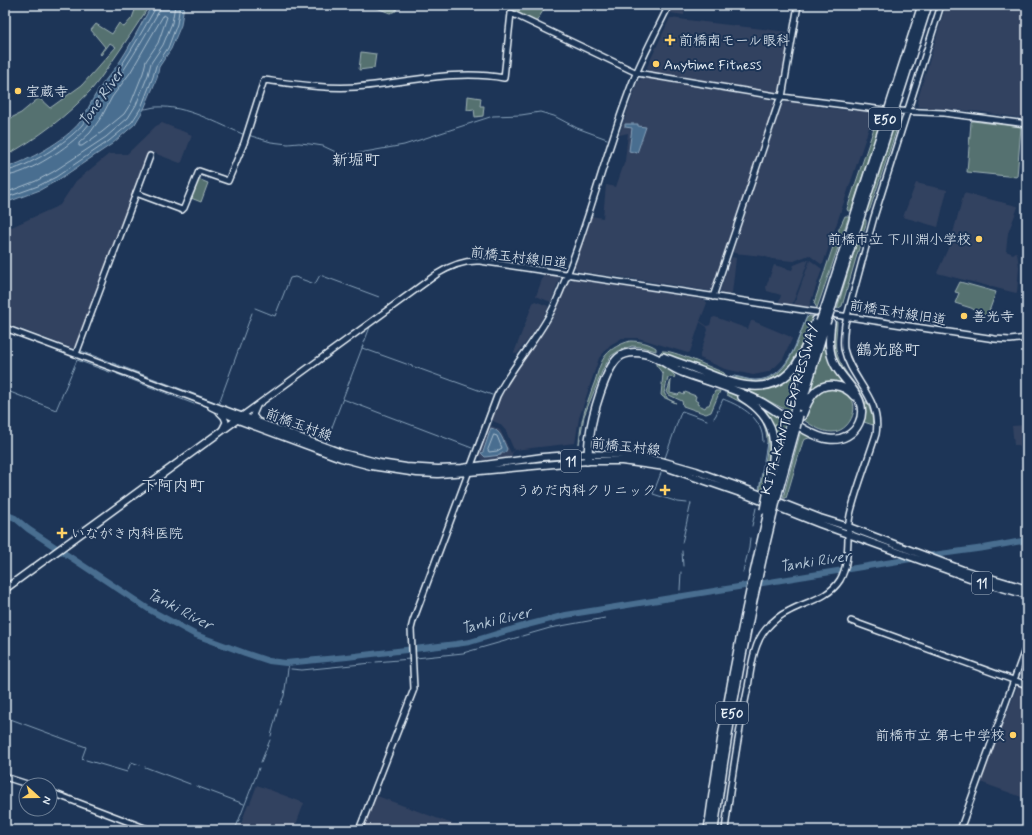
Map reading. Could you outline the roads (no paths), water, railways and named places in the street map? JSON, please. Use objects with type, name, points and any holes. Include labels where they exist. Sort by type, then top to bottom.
[{"type":"highway","name":"E50","points":[[829,306],[849,234],[922,5]]},
{"type":"highway","name":"E50","points":[[829,306],[856,229],[928,5]]},
{"type":"highway","points":[[719,382],[764,386],[780,380],[791,371],[799,360],[823,322],[829,306]]},
{"type":"highway","points":[[586,456],[585,436],[589,415],[610,361],[624,350],[640,349],[686,365],[762,402],[820,437],[835,439],[846,436],[856,427],[862,409],[858,396],[837,370],[832,358],[829,339],[823,322],[829,306]]},
{"type":"highway","name":"KITA-KANTO EXPRESSWAY","points":[[768,512],[773,492],[795,427],[823,322]]},
{"type":"highway","points":[[719,382],[773,405],[811,429],[828,436],[842,434],[850,429],[858,416],[858,406],[850,392],[841,386],[831,385],[822,387],[813,393],[798,414]]},
{"type":"highway","points":[[719,382],[755,406],[764,415],[774,437],[773,492],[754,577]]},
{"type":"highway","name":"E50","points":[[714,830],[731,717],[752,598],[754,577]]},
{"type":"highway","name":"E50","points":[[708,830],[725,715],[752,598],[754,577]]},
{"type":"main road","name":"前橋玉村線","points":[[240,418],[258,422],[337,451],[380,463],[470,470]]},
{"type":"main road","name":"前橋玉村線","points":[[240,418],[341,458],[390,470],[428,474],[573,461],[586,456],[623,455],[667,462],[744,488],[820,518],[898,552],[940,564]]},
{"type":"main road","points":[[5,589],[240,418]]},
{"type":"main road","name":"前橋玉村線","points":[[848,530],[911,550],[940,564]]},
{"type":"main road","name":"11","points":[[940,564],[1027,589]]},
{"type":"main road","name":"11","points":[[940,564],[994,586],[1027,595]]},
{"type":"street","points":[[359,830],[414,689],[411,629],[413,621],[501,389],[554,306],[580,238],[616,130],[637,73],[669,5]]},
{"type":"street","points":[[713,296],[782,97],[798,5]]},
{"type":"street","points":[[724,830],[740,723],[759,641],[774,620],[789,610],[824,597],[832,590],[842,576],[845,566],[848,530],[854,503],[876,434],[878,421],[875,409],[846,355],[844,336],[847,317],[874,217],[941,5]]},
{"type":"street","points":[[136,193],[182,210],[199,171],[228,181],[245,142],[264,80],[314,86],[338,87],[374,85],[436,76],[504,78],[511,13],[637,73],[782,97],[884,110]]},
{"type":"street","points":[[898,110],[963,115],[1027,124]]},
{"type":"street","points":[[76,354],[150,156]]},
{"type":"street","name":"前橋玉村線旧道","points":[[240,418],[437,274],[450,266],[462,262],[475,261],[816,312]]},
{"type":"street","name":"前橋玉村線旧道","points":[[836,315],[995,339],[1010,340],[1027,338]]},
{"type":"street","points":[[5,328],[200,401],[240,418]]},
{"type":"street","points":[[200,401],[224,417],[226,422],[220,433]]},
{"type":"street","points":[[258,422],[254,414],[259,404]]},
{"type":"street","points":[[220,413],[240,418]]},
{"type":"street","points":[[852,621],[1027,685]]},
{"type":"street","points":[[960,830],[1027,644]]},
{"type":"street","points":[[5,777],[18,781]]},
{"type":"street","points":[[58,795],[150,830]]},
{"type":"water","name":"Tone River","points":[[152,5],[184,5],[181,25],[171,49],[159,67],[157,78],[144,109],[135,124],[112,144],[58,180],[40,190],[5,203],[5,168],[24,161],[46,150],[65,136],[80,122],[97,92],[122,59]]},
{"type":"water","points":[[625,124],[638,124],[638,126],[646,127],[637,153],[629,151],[632,128],[625,127]]},
{"type":"water","points":[[929,317],[945,322],[943,328],[927,321]]},
{"type":"water","points":[[491,428],[499,433],[507,449],[505,453],[501,453],[501,455],[485,457],[481,453],[483,452]]},
{"type":"waterway","points":[[144,109],[156,107],[179,109],[202,116],[245,135]]},
{"type":"waterway","points":[[248,135],[271,142],[323,146],[340,154],[359,153],[404,145],[493,116],[521,115],[540,112],[554,116],[577,128],[607,139]]},
{"type":"waterway","points":[[374,323],[443,274],[465,265]]},
{"type":"waterway","points":[[315,284],[320,275],[379,297]]},
{"type":"waterway","points":[[255,308],[275,316],[290,278],[295,277],[312,283]]},
{"type":"waterway","points":[[219,403],[252,313]]},
{"type":"waterway","points":[[731,378],[734,376],[755,380],[766,378],[776,373],[790,357],[807,316]]},
{"type":"waterway","points":[[326,443],[370,327]]},
{"type":"waterway","points":[[362,348],[492,395]]},
{"type":"waterway","points":[[81,351],[215,402]]},
{"type":"waterway","points":[[5,390],[56,410],[77,360],[112,373]]},
{"type":"waterway","points":[[117,374],[194,404]]},
{"type":"waterway","points":[[343,399],[472,448]]},
{"type":"waterway","points":[[714,418],[723,399],[730,402],[750,414],[756,420],[760,426],[763,442]]},
{"type":"waterway","points":[[665,458],[682,411],[707,420]]},
{"type":"waterway","points":[[759,490],[767,443]]},
{"type":"waterway","points":[[661,473],[653,494],[678,502],[687,503]]},
{"type":"waterway","points":[[682,543],[691,503]]},
{"type":"waterway","points":[[752,526],[756,508]]},
{"type":"waterway","name":"Tanki River","points":[[5,514],[15,518],[28,529],[150,610],[196,635],[269,661],[286,663],[470,642],[566,615],[917,558]]},
{"type":"waterway","points":[[743,572],[750,538]]},
{"type":"waterway","name":"Tanki River","points":[[926,556],[1027,540]]},
{"type":"waterway","points":[[682,551],[683,566]]},
{"type":"waterway","points":[[680,590],[681,572]]},
{"type":"waterway","name":"Tanki River","points":[[741,587],[742,583]]},
{"type":"waterway","points":[[522,636],[550,628],[605,618]]},
{"type":"waterway","points":[[416,658],[463,653],[519,637]]},
{"type":"waterway","points":[[376,662],[410,659]]},
{"type":"waterway","points":[[280,705],[284,696],[289,662]]},
{"type":"waterway","points":[[291,669],[302,670],[372,663]]},
{"type":"waterway","points":[[271,736],[278,709]]},
{"type":"waterway","points":[[5,717],[86,747],[82,758],[83,759]]},
{"type":"waterway","points":[[261,762],[270,740]]},
{"type":"waterway","points":[[86,760],[127,772],[131,762],[140,765]]},
{"type":"waterway","points":[[145,767],[190,784]]},
{"type":"waterway","points":[[235,830],[259,768]]},
{"type":"waterway","points":[[196,786],[244,804]]},
{"type":"place","name":"前橋南モール眼科","points":[[670,40]]},
{"type":"place","name":"Anytime Fitness","points":[[656,64]]},
{"type":"place","name":"宝蔵寺","points":[[18,91]]},
{"type":"place","name":"前橋市立 下川淵小学校","points":[[979,239]]},
{"type":"place","name":"善光寺","points":[[964,316]]},
{"type":"place","name":"うめだ内科クリニック","points":[[665,490]]},
{"type":"place","name":"いながき内科医院","points":[[62,533]]},
{"type":"place","name":"前橋市立 第七中学校","points":[[1013,735]]},
{"type":"district","name":"新堀町","points":[[356,159]]},
{"type":"district","name":"鶴光路町","points":[[888,349]]},
{"type":"district","name":"下阿内町","points":[[173,485]]}]
